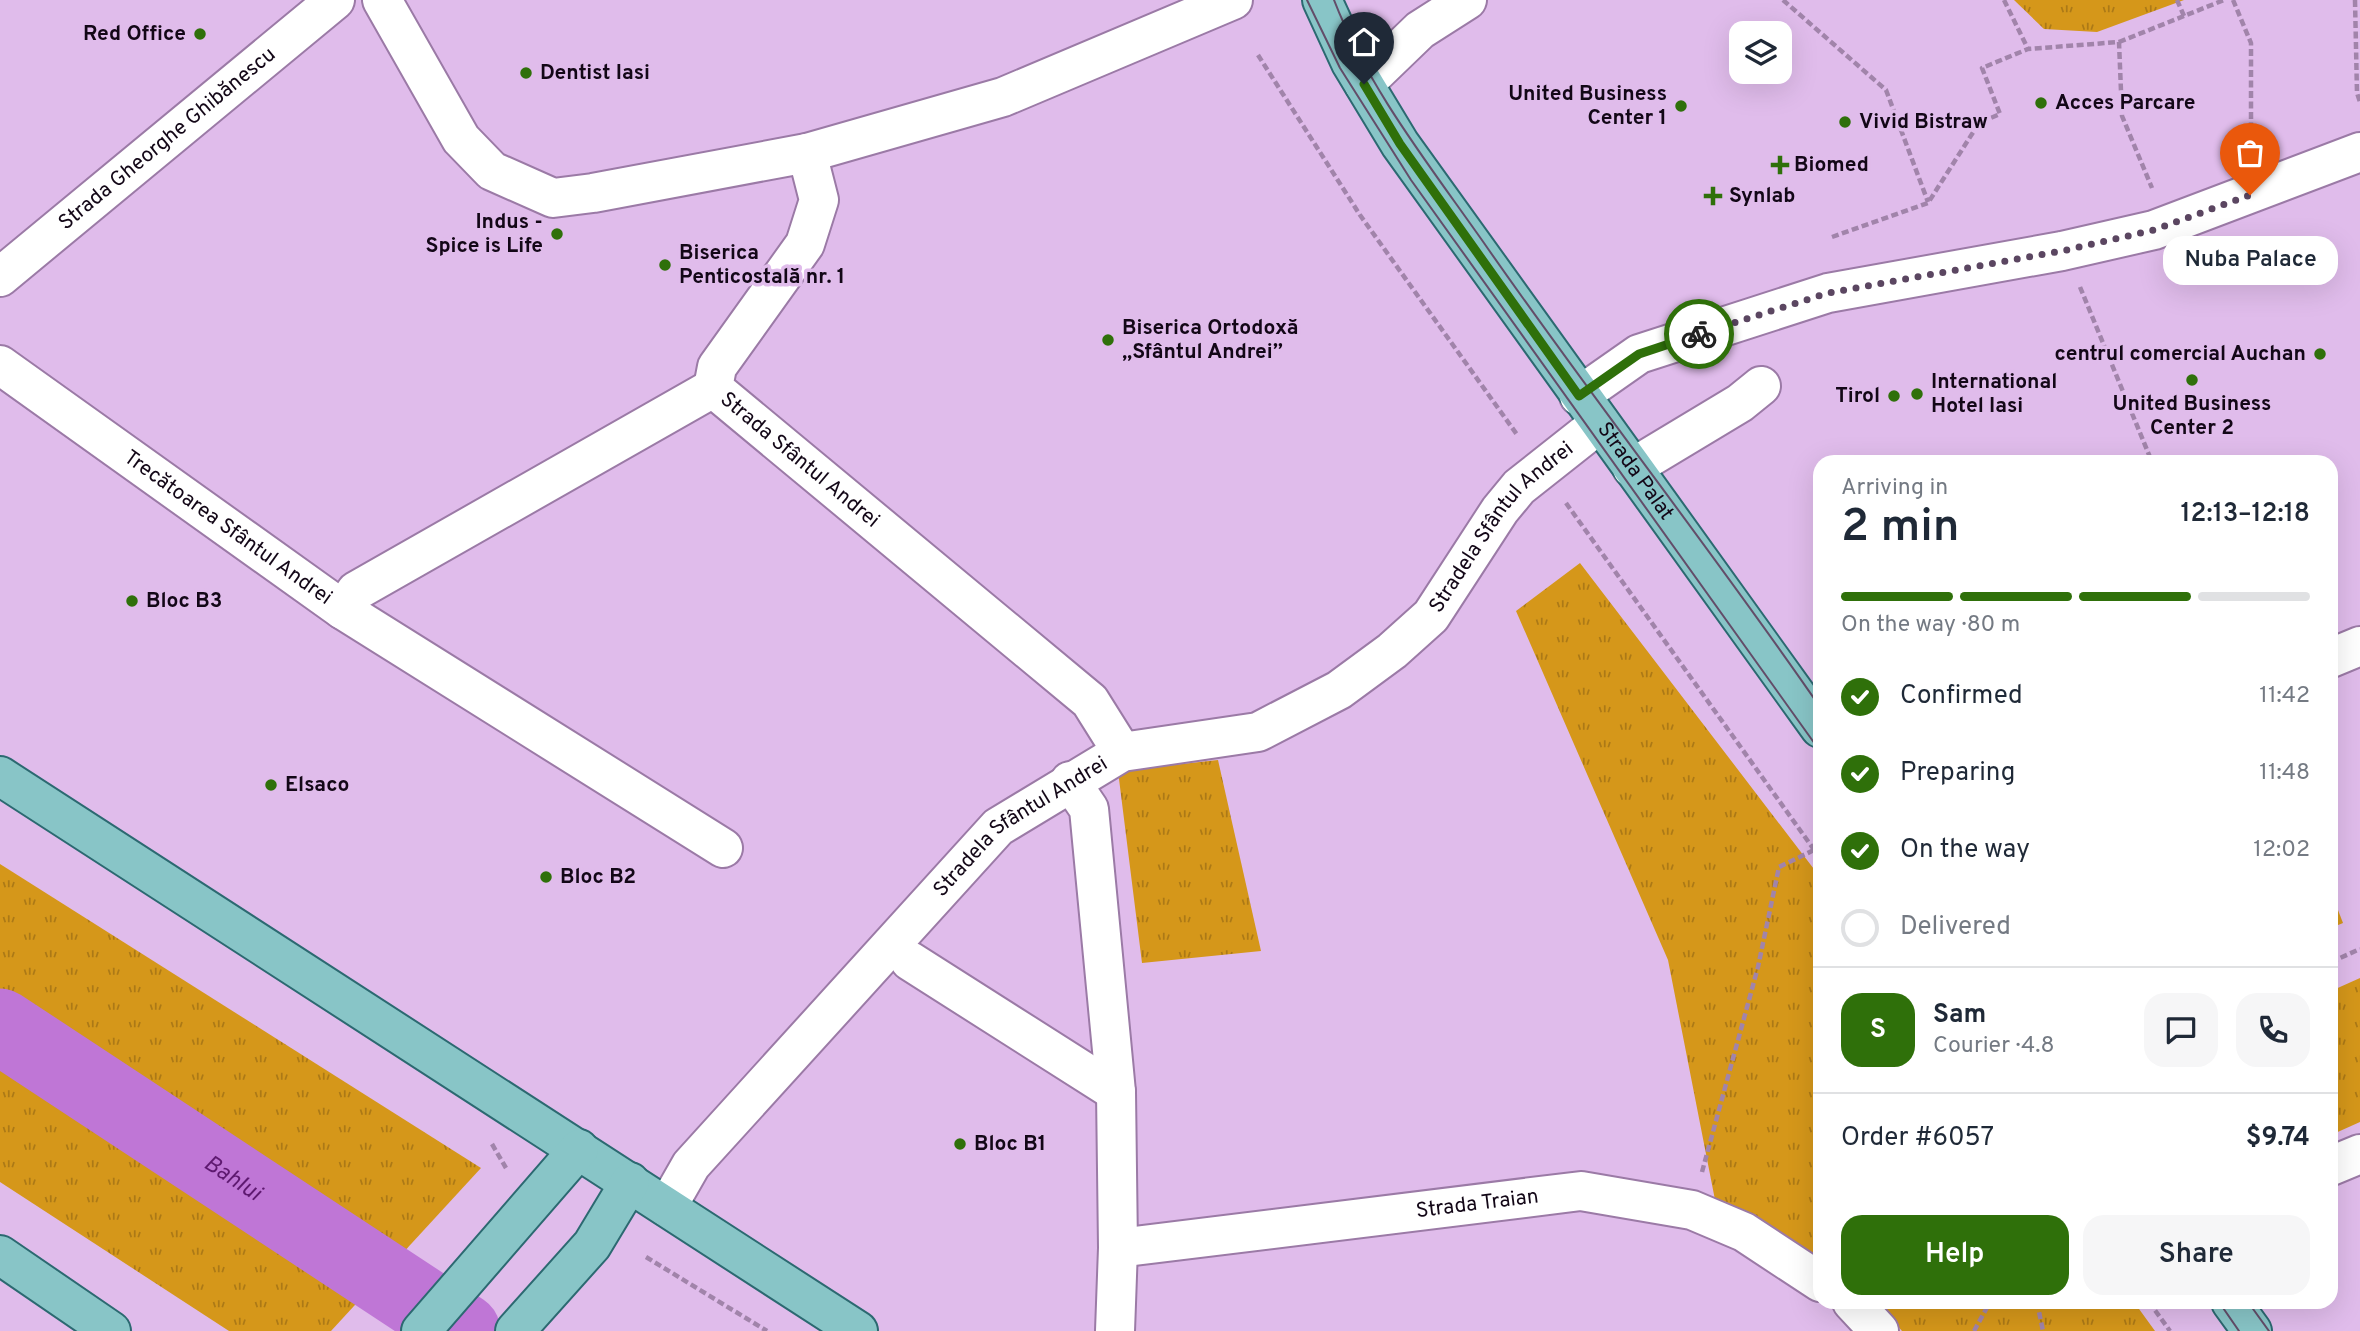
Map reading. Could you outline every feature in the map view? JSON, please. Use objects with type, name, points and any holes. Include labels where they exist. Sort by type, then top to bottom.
[{"type":"main road","name":"Strada Palat","points":[[1322,0],[1364,84],[1400,144],[1813,718]]},
{"type":"main road","points":[[0,776],[858,1331]]},
{"type":"main road","points":[[421,1331],[579,1149]]},
{"type":"main road","points":[[515,1331],[592,1245],[630,1182]]},
{"type":"main road","points":[[0,1255],[111,1331]]},
{"type":"main road","points":[[2236,1309],[2252,1331]]},
{"type":"street","name":"Strada Gheorghe Ghibănescu","points":[[0,277],[335,0]]},
{"type":"street","points":[[382,0],[461,139],[492,171],[553,198],[807,153],[1003,97],[1234,0]]},
{"type":"street","points":[[1364,84],[1420,30],[1467,0]]},
{"type":"street","name":"Stradela Sfântul Andrei","points":[[667,1207],[691,1166],[998,827],[1122,752],[1258,732],[1339,690],[1392,651],[1430,616],[1500,510],[1519,487],[1639,354],[1828,293],[2062,251],[2154,230],[2360,152]]},
{"type":"street","name":"Strada Sfântul Andrei","points":[[807,153],[820,200],[805,244],[717,367],[713,388],[1090,701],[1122,752]]},
{"type":"street","name":"Trecătoarea Sfântul Andrei","points":[[0,365],[342,610],[356,591],[713,388]]},
{"type":"street","points":[[1632,468],[1740,403],[1761,386]]},
{"type":"street","points":[[342,610],[723,848]]},
{"type":"street","points":[[2338,655],[2360,646]]},
{"type":"street","points":[[1070,781],[1089,809],[1116,1092],[1118,1248],[1115,1331]]},
{"type":"street","points":[[910,961],[1116,1092]]},
{"type":"street","points":[[2338,1163],[2360,1154]]},
{"type":"street","name":"Strada Traian","points":[[1118,1248],[1581,1191],[1692,1210],[1744,1232],[1813,1277]]},
{"type":"street","points":[[1859,1309],[1879,1331]]},
{"type":"path","points":[[1783,0],[1886,90],[1928,203]]},
{"type":"path","points":[[2004,0],[2028,49]]},
{"type":"path","points":[[2177,0],[2184,16]]},
{"type":"path","points":[[1832,237],[1928,203],[1979,123],[2000,114],[1982,68],[2028,49],[2119,42],[2224,0]]},
{"type":"path","points":[[2233,0],[2251,43],[2251,135],[2259,151]]},
{"type":"path","points":[[2355,0],[2357,93],[2360,102]]},
{"type":"path","points":[[2119,42],[2122,116],[2154,192]]},
{"type":"path","points":[[1258,55],[1360,215],[1518,436]]},
{"type":"path","points":[[2077,279],[2149,455]]},
{"type":"path","points":[[1560,494],[1813,849]]},
{"type":"path","points":[[1692,1210],[1758,967],[1779,867],[1813,850]]},
{"type":"path","points":[[2338,959],[2360,949]]},
{"type":"path","points":[[646,1257],[768,1331]]},
{"type":"path","points":[[1974,1331],[1986,1309]]},
{"type":"path","points":[[2038,1309],[2043,1331]]},
{"type":"path","points":[[2154,1309],[2170,1331]]},
{"type":"green space","points":[[2014,0],[2184,0],[2097,32],[2044,29]]},
{"type":"green space","points":[[1580,563],[1813,868],[1813,1266],[1716,1205],[1668,960],[1516,611]]},
{"type":"green space","points":[[1218,760],[1261,951],[1142,963],[1118,771]]},
{"type":"green space","points":[[0,864],[481,1168],[331,1331],[229,1331],[0,1182]]},
{"type":"green space","points":[[2338,910],[2343,923],[2338,925]]},
{"type":"green space","points":[[2360,978],[2360,1122],[2338,1132],[2338,988]]},
{"type":"green space","points":[[1883,1309],[2139,1309],[2155,1331],[1902,1331]]},
{"type":"waterway","name":"Bahlui","points":[[0,1026],[463,1331]]},
{"type":"tram line","points":[[1307,0],[1340,68],[1411,180],[1813,741]]},
{"type":"tram line","points":[[1334,0],[1364,64],[1402,126],[1525,302],[1813,697]]},
{"type":"tram line","points":[[2224,1309],[2239,1331]]},
{"type":"tram line","points":[[2253,1309],[2269,1331]]},
{"type":"way so far","points":[[1699,334],[1828,293],[2062,251],[2154,230],[2250,195]]},
{"type":"place","name":"Red Office","points":[[200,34]]},
{"type":"place","name":"Dentist Iasi","points":[[526,73]]},
{"type":"place","name":"Acces Parcare","points":[[2041,103]]},
{"type":"place","name":"United Business Center 1","points":[[1681,106]]},
{"type":"place","name":"Vivid Bistraw","points":[[1845,122]]},
{"type":"place","name":"Biomed","points":[[1780,165]]},
{"type":"place","name":"Nuba Palace","points":[[2250,195]]},
{"type":"place","name":"Synlab","points":[[1713,196]]},
{"type":"place","name":"Indus - Spice is Life","points":[[557,234]]},
{"type":"place","name":"Biserica Penticostală nr. 1","points":[[665,265]]},
{"type":"place","name":"Biserica Ortodoxă „Sfântul Andrei”","points":[[1108,340]]},
{"type":"place","name":"centrul comercial Auchan","points":[[2320,354]]},
{"type":"place","name":"United Business Center 2","points":[[2192,380]]},
{"type":"place","name":"International Hotel Iasi","points":[[1917,394]]},
{"type":"place","name":"Tirol","points":[[1894,396]]},
{"type":"place","name":"Bloc B3","points":[[132,601]]},
{"type":"place","name":"Elsaco","points":[[271,785]]},
{"type":"place","name":"Bloc B2","points":[[546,877]]},
{"type":"place","name":"Bloc B1","points":[[960,1144]]},
{"type":"route","points":[[1364,84],[1400,144],[1579,396],[1639,354],[1699,334]]}]
